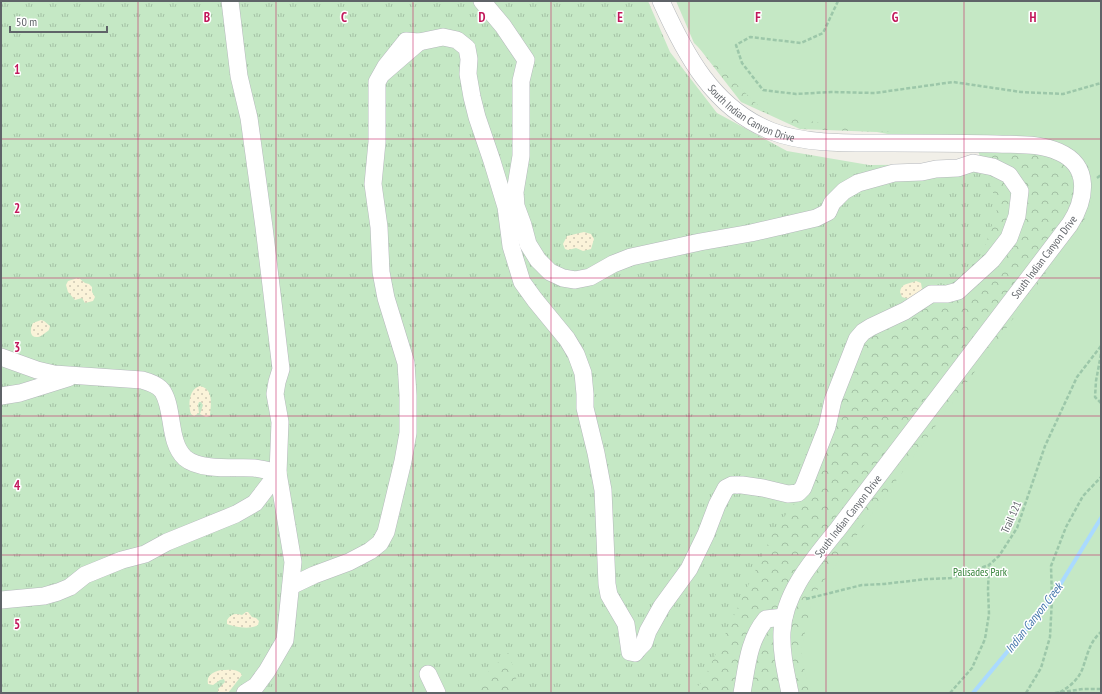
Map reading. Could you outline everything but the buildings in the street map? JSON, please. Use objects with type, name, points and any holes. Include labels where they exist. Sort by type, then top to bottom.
[{"type":"street","points":[[230,1],[239,76],[249,118],[281,369],[275,394],[280,422],[278,473],[293,562],[285,640],[268,671],[256,686],[245,693]]},
{"type":"street","points":[[291,586],[314,575],[350,562],[370,551],[380,543],[386,532],[403,461],[408,433],[406,364],[386,298],[381,272],[379,227],[374,184],[377,142],[377,82],[386,66],[406,41],[419,42],[443,37],[457,40],[467,48],[468,74],[472,97],[506,207],[511,246],[522,282],[567,339],[576,354],[583,373],[585,408],[603,490],[607,584],[609,595],[626,624],[633,647],[644,643],[648,631],[662,606],[689,569],[726,488],[732,485],[742,485],[788,494],[798,493],[803,488],[827,427],[833,400],[857,339],[863,332],[905,311],[931,294],[946,294],[958,291],[992,260],[1009,238],[1017,216],[1020,191],[1009,175],[993,167],[973,163],[958,168],[894,173],[858,183],[844,191],[832,203],[828,212],[816,218],[751,233],[631,257],[613,264],[590,277],[575,280],[563,278],[550,272],[538,260],[528,244],[516,206],[515,192],[521,156],[521,81],[526,60],[503,26],[482,1]]},
{"type":"street","name":"South Indian Canyon Drive","points":[[661,1],[678,39],[693,64],[713,90],[743,117],[771,132],[788,137],[815,141],[856,143],[985,144],[1046,147],[1067,156],[1078,167],[1084,188],[1082,199],[1070,224],[812,562],[793,591],[786,610],[782,632],[782,648],[790,693]]},
{"type":"street","points":[[1,357],[37,370],[54,374],[142,380],[153,384],[162,391],[167,402],[172,428],[179,450],[186,459],[202,466],[222,468],[254,468],[278,473]]},
{"type":"street","points":[[1,396],[20,393],[74,376]]},
{"type":"street","points":[[1,600],[44,596],[58,592],[70,587],[85,575],[122,560],[145,554],[167,542],[236,514],[255,503],[278,473]]},
{"type":"street","points":[[742,693],[750,650],[757,630],[766,619],[786,610]]},
{"type":"street","points":[[428,674],[437,693]]},
{"type":"path","points":[[838,1],[822,33],[801,43],[750,37],[736,45],[742,63],[763,90],[796,94],[875,92],[953,82],[1022,92],[1063,94],[1101,83]]},
{"type":"path","name":"Trail 121","points":[[989,566],[999,556],[1017,528],[1045,446],[1077,377],[1101,346]]},
{"type":"path","points":[[1101,354],[1096,381],[1095,397],[1101,403]]},
{"type":"path","points":[[1026,693],[1041,668],[1050,637],[1052,598],[1051,566],[1066,527],[1083,496],[1101,477]]},
{"type":"path","points":[[786,610],[822,596],[862,585],[951,578],[989,566],[989,614],[985,639],[972,668],[950,693]]},
{"type":"path","points":[[1060,692],[1072,685],[1081,672],[1094,637],[1101,632]]},
{"type":"path","points":[[1055,693],[1083,689],[1101,689]]},
{"type":"green space","points":[[1,1],[648,1],[670,52],[717,113],[787,151],[869,165],[1019,164],[1059,167],[780,693],[1,693]]},
{"type":"green space","name":"Palisades Park","points":[[676,1],[1101,1],[1101,693],[809,693],[801,651],[813,596],[1092,209],[1088,156],[1040,135],[860,131],[765,112],[694,43]]},
{"type":"green space","name":"Palisades Park","points":[[891,1],[1101,1],[1101,693],[691,693],[703,681],[776,527],[819,474],[841,383],[867,336],[938,296],[983,253],[998,206],[978,151],[877,132],[800,129],[741,102],[696,44]]},
{"type":"green space","points":[[509,652],[520,693],[466,693]]},
{"type":"sand","points":[[584,232],[591,234],[594,239],[591,249],[583,251],[576,248],[568,250],[565,249],[563,244],[567,236]]},
{"type":"sand","points":[[78,278],[92,287],[92,292],[95,297],[93,301],[85,303],[82,298],[75,300],[68,292],[66,285],[68,281]]},
{"type":"sand","points":[[916,281],[921,283],[922,289],[920,294],[909,299],[902,297],[900,292],[902,287]]},
{"type":"sand","points":[[41,320],[50,326],[49,330],[39,337],[35,337],[31,333],[31,328],[33,323]]},
{"type":"sand","points":[[200,386],[208,390],[210,394],[210,416],[206,417],[200,414],[203,405],[201,402],[199,402],[198,405],[199,413],[194,416],[191,414],[190,397],[194,390]]},
{"type":"sand","points":[[246,612],[259,621],[258,625],[247,628],[227,624],[227,620],[230,616],[235,614],[242,615]]},
{"type":"sand","points":[[221,670],[235,670],[242,675],[228,693],[218,692],[218,689],[225,682],[224,679],[213,685],[208,684],[209,676]]},
{"type":"waterway","name":"Indian Canyon Creek","points":[[973,693],[1052,598],[1101,518]]}]
